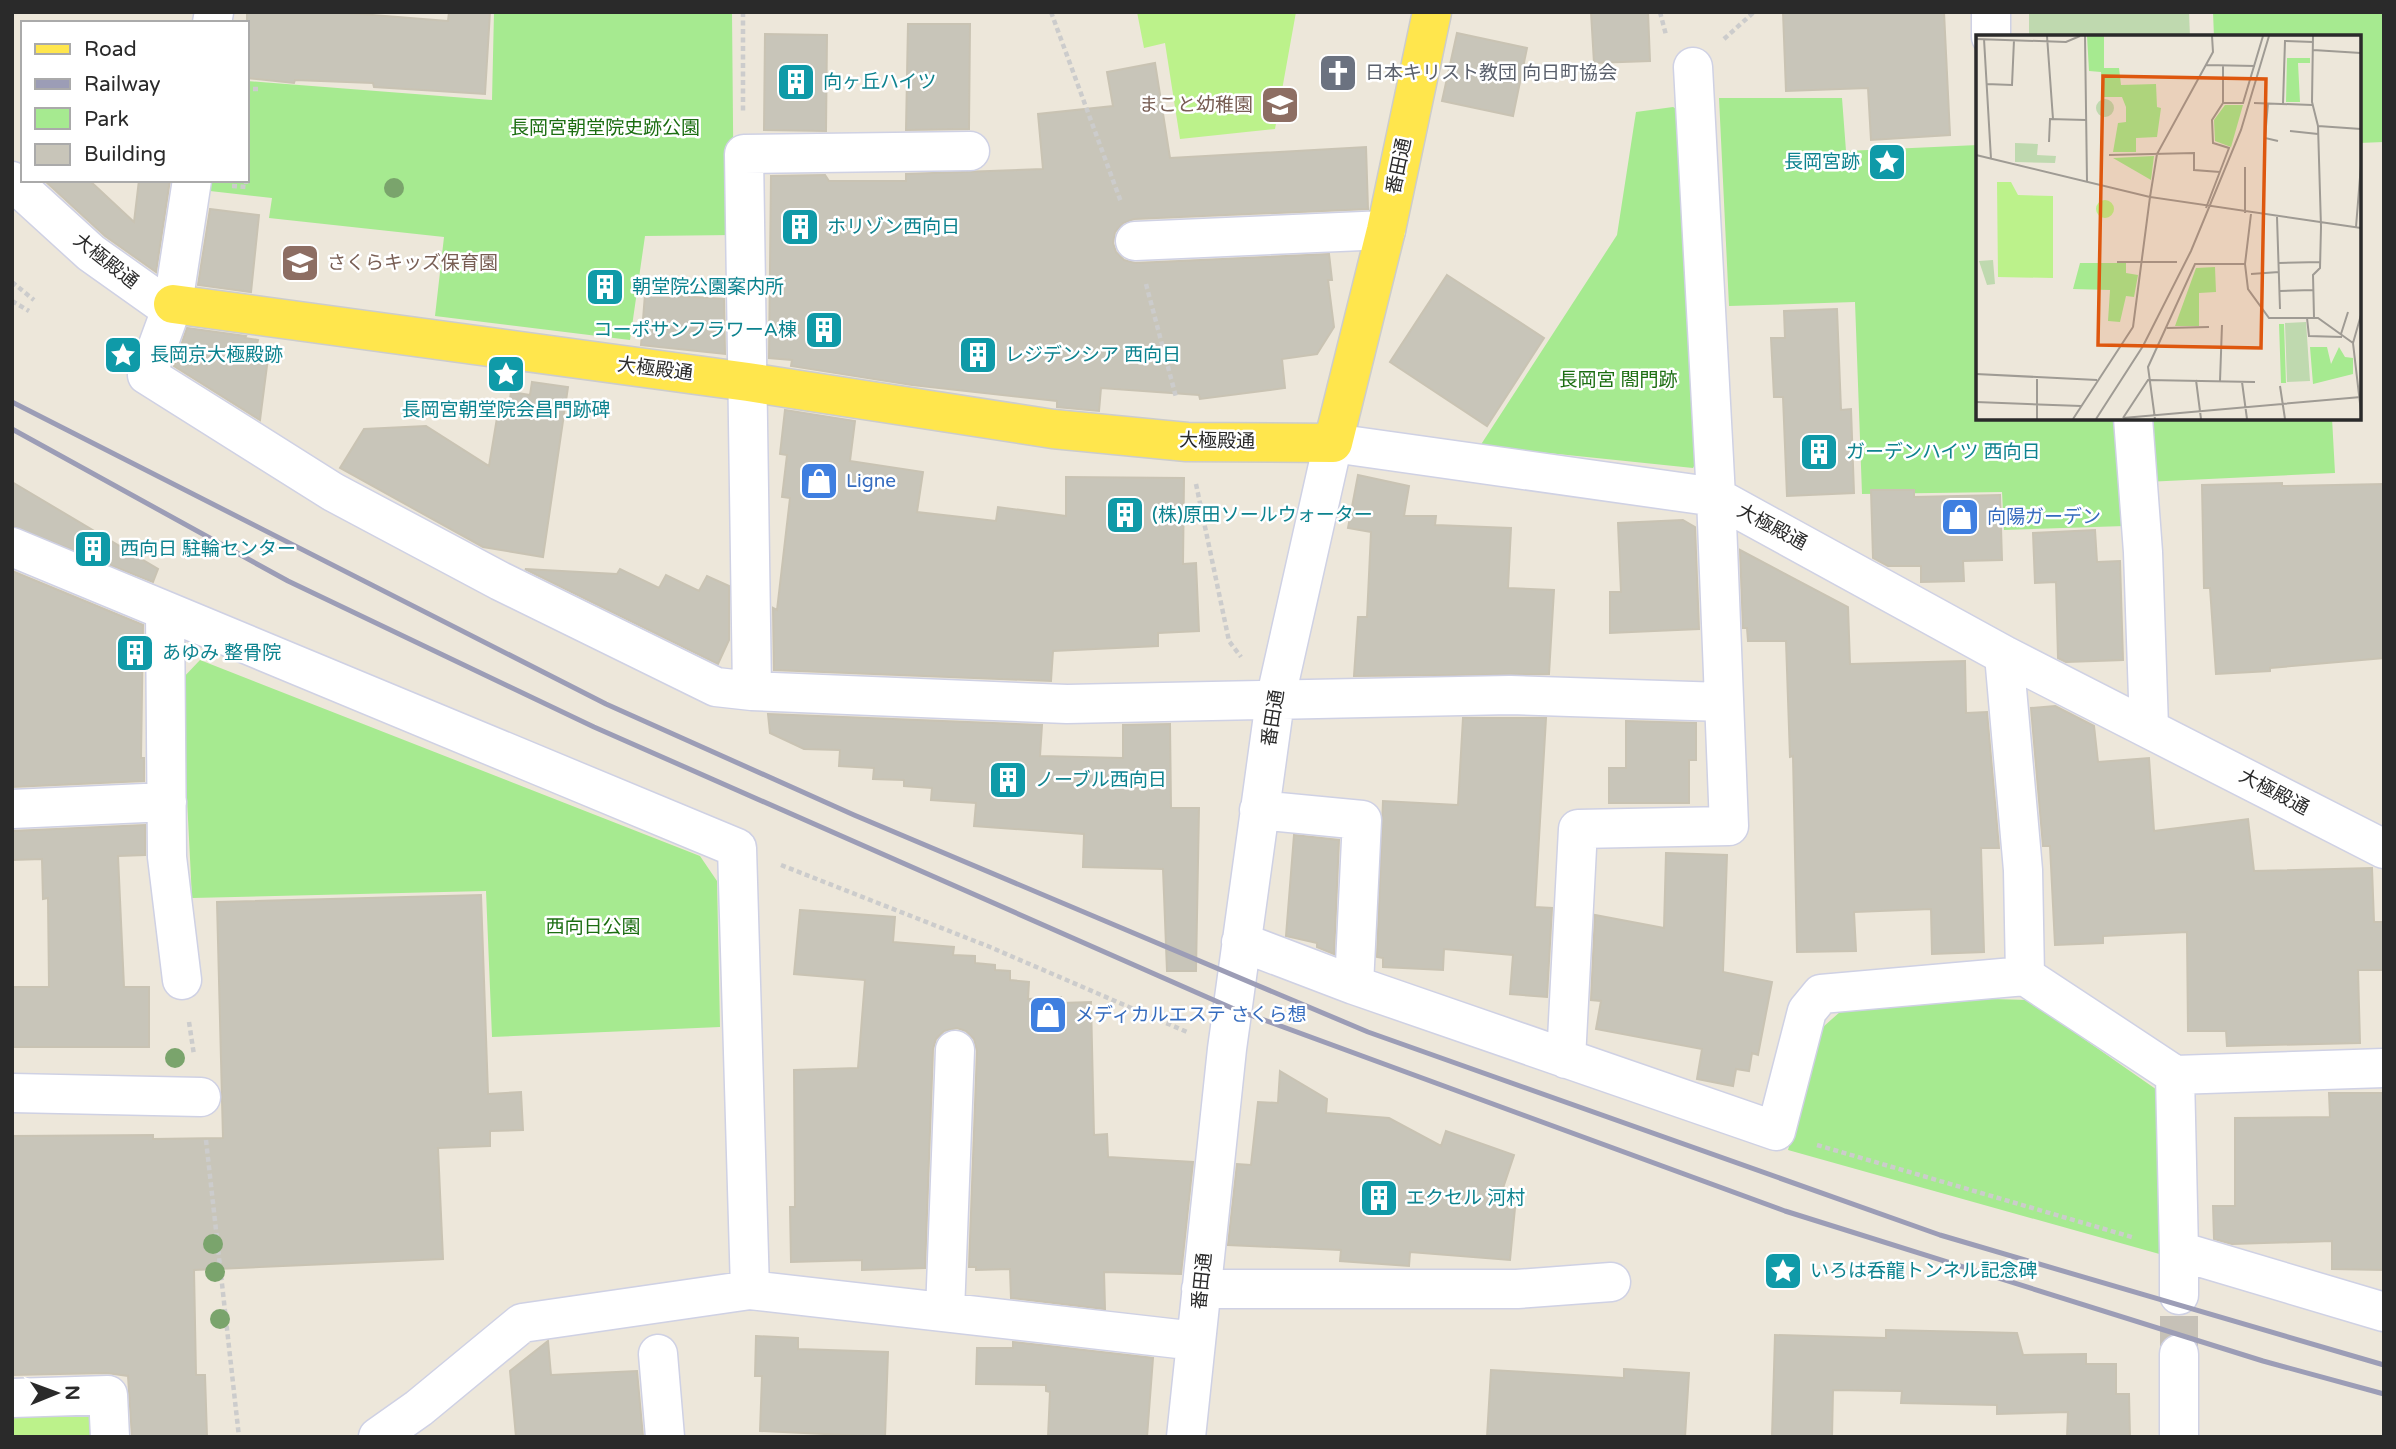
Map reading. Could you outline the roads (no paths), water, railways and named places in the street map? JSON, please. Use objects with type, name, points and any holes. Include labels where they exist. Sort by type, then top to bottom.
[{"type":"main road","name":"番田通","points":[[1333,443],[1386,230],[1432,12]]},
{"type":"main road","name":"大極殿通","points":[[173,304],[748,382],[1052,429],[1187,442],[1333,443]]},
{"type":"street","points":[[1991,12],[1991,35]]},
{"type":"street","points":[[1566,1059],[1578,829],[1729,826],[1716,497],[1693,67]]},
{"type":"street","points":[[752,691],[744,154],[970,151]]},
{"type":"street","name":"大極殿通","points":[[12,181],[90,253],[160,302],[173,304]]},
{"type":"street","points":[[192,182],[173,304],[147,374],[333,492],[500,581],[716,687],[752,691],[1067,704],[1510,695],[1723,702]]},
{"type":"street","points":[[1135,242],[1386,230]]},
{"type":"street","points":[[2133,420],[2143,552],[2149,727]]},
{"type":"street","name":"大極殿通","points":[[1333,443],[1716,497],[2004,654],[2384,849]]},
{"type":"street","name":"番田通","points":[[1186,1437],[1227,1049],[1275,701],[1333,443]]},
{"type":"street","points":[[12,547],[737,848],[750,1290]]},
{"type":"street","points":[[165,611],[167,857],[181,980]]},
{"type":"street","points":[[2004,654],[2023,870],[2025,976]]},
{"type":"street","points":[[12,809],[167,802]]},
{"type":"street","points":[[1259,810],[1362,820],[1354,985]]},
{"type":"street","points":[[1241,942],[1354,985],[1776,1131],[1807,1011],[1821,994],[2025,976],[2175,1075],[2384,1068]]},
{"type":"street","points":[[945,1312],[955,1050]]},
{"type":"street","points":[[2175,1075],[2179,1295]]},
{"type":"street","points":[[12,1093],[201,1097]]},
{"type":"street","points":[[2179,1251],[2384,1312]]},
{"type":"street","points":[[1201,1289],[1517,1289],[1611,1282]]},
{"type":"street","points":[[378,1437],[419,1408],[522,1323],[750,1290],[1196,1340]]},
{"type":"street","points":[[658,1354],[665,1437]]},
{"type":"street","points":[[2179,1354],[2179,1437]]},
{"type":"street","points":[[12,1398],[108,1395],[110,1437]]},
{"type":"tunnel","points":[[2179,1295],[2179,1354]]},
{"type":"railway","points":[[12,402],[606,704],[854,815],[1368,1032],[1940,1235],[2384,1365]]},
{"type":"railway","points":[[12,429],[288,581],[594,727],[1234,1009],[1785,1211],[2263,1361],[2384,1394]]},
{"type":"place","name":"日本キリスト教団 向日町協会","points":[[1338,73]]},
{"type":"place","name":"向ヶ丘ハイツ","points":[[796,82]]},
{"type":"place","name":"まこと幼稚園","points":[[1280,105]]},
{"type":"place","name":"長岡宮跡","points":[[1887,162]]},
{"type":"place","name":"ホリゾン西向日","points":[[800,227]]},
{"type":"place","name":"さくらキッズ保育園","points":[[300,263]]},
{"type":"place","name":"朝堂院公園案内所","points":[[605,287]]},
{"type":"place","name":"コーポサンフラワーA棟","points":[[824,330]]},
{"type":"place","name":"長岡京大極殿跡","points":[[123,355]]},
{"type":"place","name":"レジデンシア 西向日","points":[[978,355]]},
{"type":"place","name":"長岡宮朝堂院会昌門跡碑","points":[[506,374]]},
{"type":"place","name":"ガーデンハイツ 西向日","points":[[1819,452]]},
{"type":"place","name":"Ligne","points":[[819,481]]},
{"type":"place","name":"(株)原田ソールウォーター","points":[[1125,515]]},
{"type":"place","name":"向陽ガーデン","points":[[1960,517]]},
{"type":"place","name":"西向日 駐輪センター","points":[[93,549]]},
{"type":"place","name":"あゆみ 整骨院","points":[[135,653]]},
{"type":"place","name":"ノーブル西向日","points":[[1008,780]]},
{"type":"place","name":"メディカルエステ さくら想","points":[[1048,1015]]},
{"type":"place","name":"エクセル 河村","points":[[1379,1198]]},
{"type":"place","name":"いろは呑龍トンネル記念碑","points":[[1783,1271]]},
{"type":"park label","name":"長岡宮朝堂院史跡公園","points":[[605,128]]},
{"type":"park label","name":"長岡宮 閤門跡","points":[[1618,380]]},
{"type":"park label","name":"西向日公園","points":[[593,927]]}]
